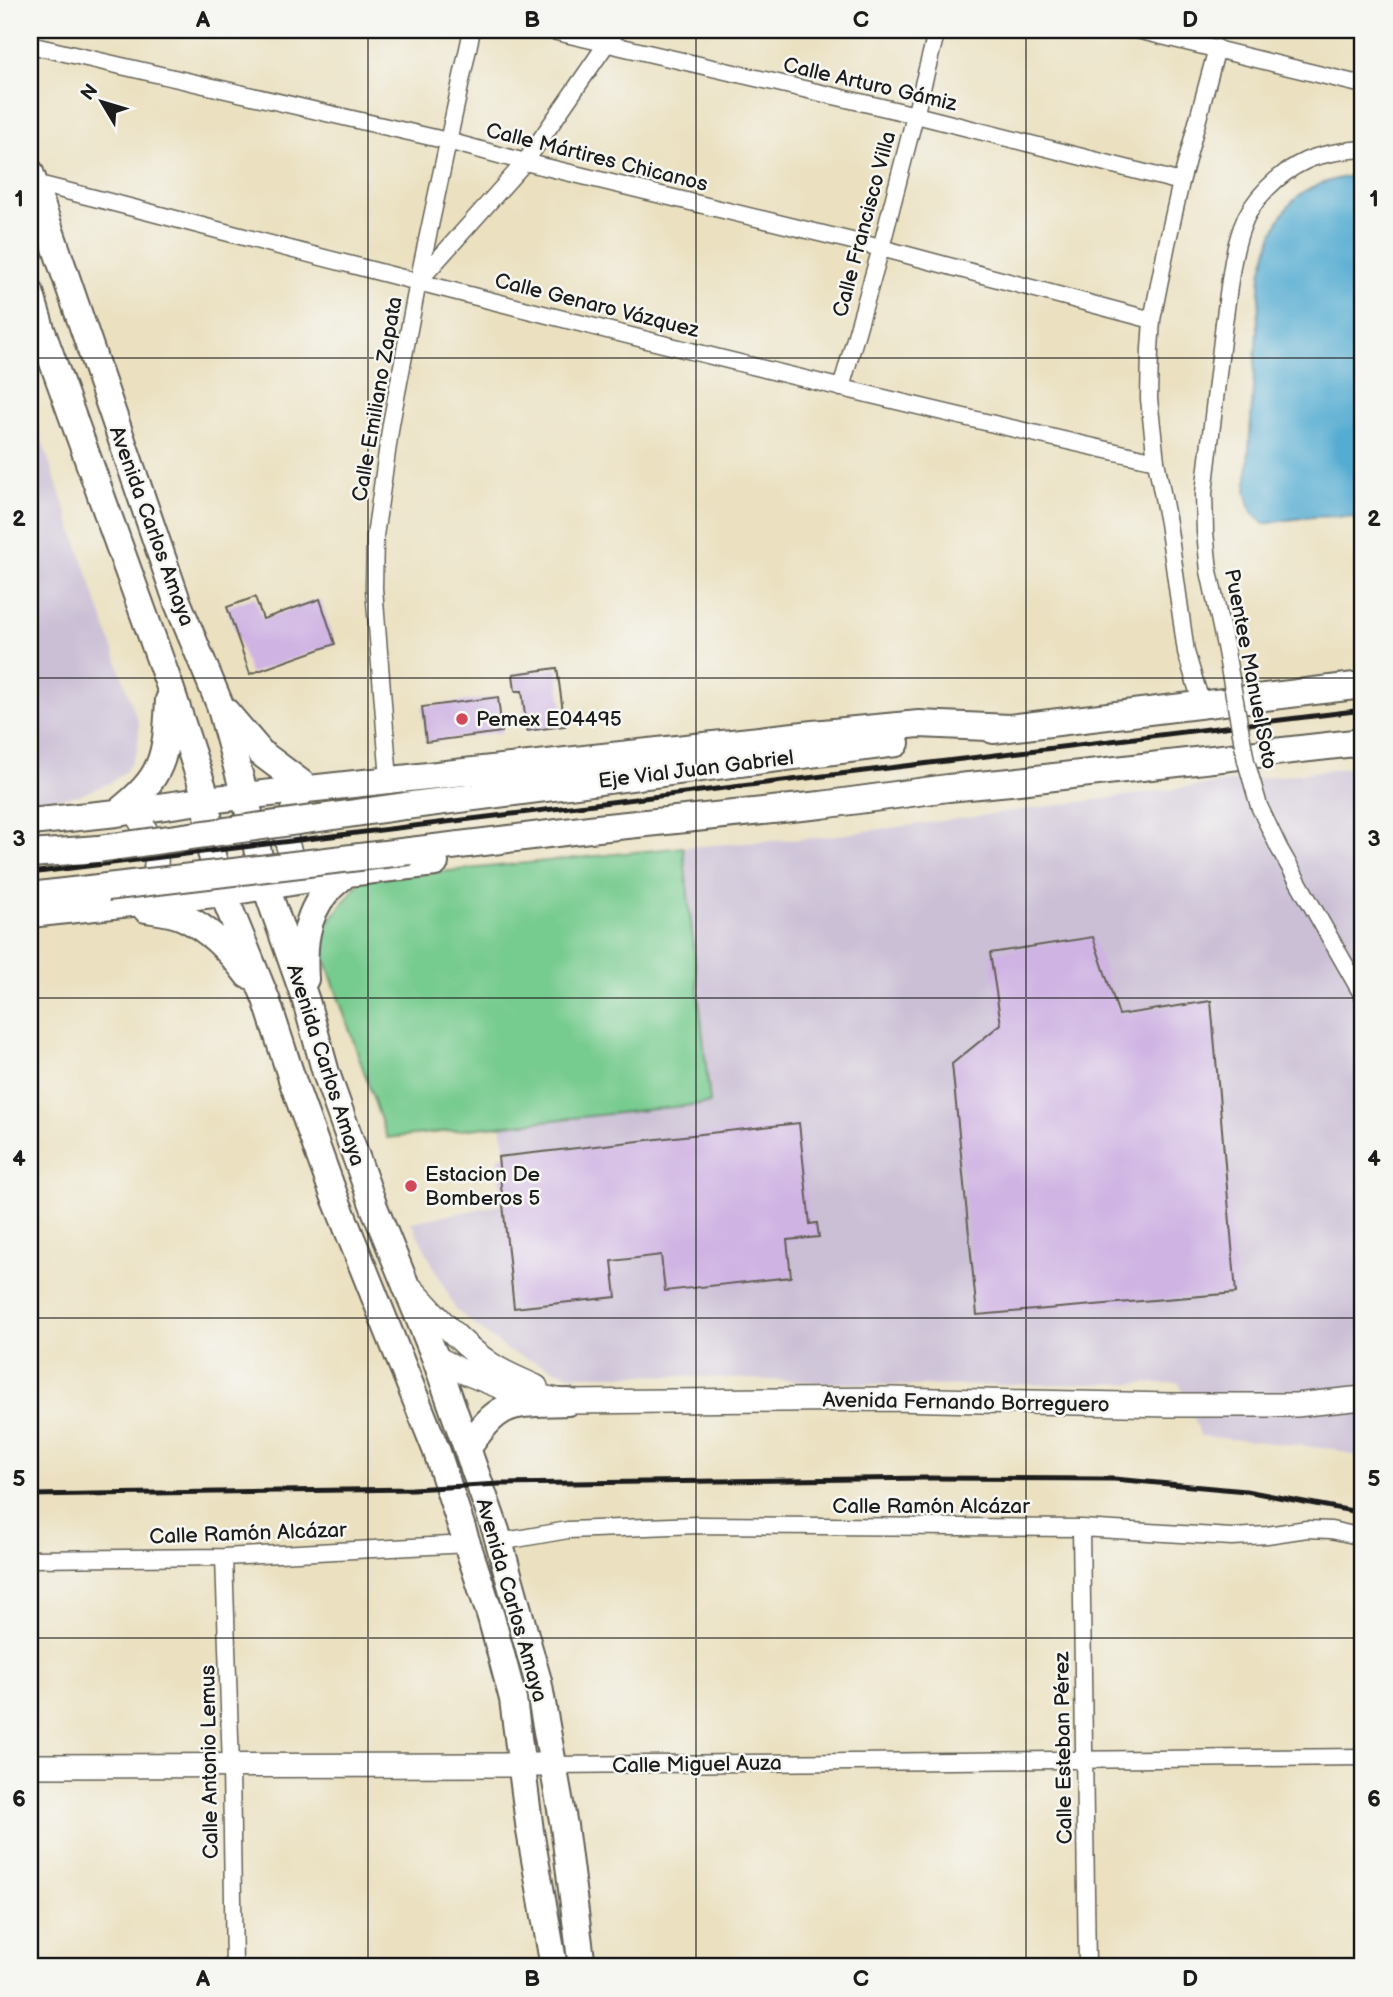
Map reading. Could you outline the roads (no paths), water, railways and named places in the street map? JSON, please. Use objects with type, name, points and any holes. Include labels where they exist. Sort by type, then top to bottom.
[{"type":"main road","name":"Avenida Carlos Amaya","points":[[31,179],[177,601],[220,705],[266,887],[306,1001],[326,1073],[374,1208],[435,1357],[499,1542],[538,1681],[564,1826],[582,1967]]},
{"type":"main road","name":"Avenida Carlos Amaya","points":[[30,292],[170,687],[207,800],[211,852],[223,893],[266,999],[294,1086],[344,1220],[437,1451],[491,1617],[513,1699],[530,1830],[554,1967]]},
{"type":"main road","name":"Eje Vial Juan Gabriel","points":[[30,854],[98,849],[405,806],[1363,685]]},
{"type":"main road","points":[[125,812],[162,762],[167,736],[170,687]]},
{"type":"main road","points":[[220,705],[261,753],[306,789]]},
{"type":"main road","points":[[30,822],[813,734],[919,724],[1010,728]]},
{"type":"main road","points":[[30,914],[410,852],[598,828],[821,806],[948,788],[1363,742]]},
{"type":"main road","points":[[30,896],[121,899],[223,893],[346,873],[710,833],[872,811],[948,788]]},
{"type":"main road","points":[[304,880],[288,853],[285,835],[288,817],[306,789]]},
{"type":"main road","points":[[121,899],[151,883],[157,863],[155,849],[125,812]]},
{"type":"main road","points":[[306,1001],[303,958],[307,931],[314,911],[325,894],[346,873]]},
{"type":"main road","points":[[121,899],[183,917],[204,929],[242,967],[266,999]]},
{"type":"main road","points":[[294,1086],[326,1073]]},
{"type":"main road","points":[[344,1220],[374,1208]]},
{"type":"main road","points":[[360,1261],[407,1332],[435,1357],[464,1373],[502,1388],[568,1402]]},
{"type":"main road","points":[[405,1281],[442,1323],[493,1366],[568,1402]]},
{"type":"main road","name":"Avenida Fernando Borreguero","points":[[568,1402],[892,1399],[1296,1405],[1363,1398]]},
{"type":"main road","points":[[467,1449],[487,1420],[505,1408],[532,1403],[568,1402]]},
{"type":"main road","name":"Calle Miguel Auza","points":[[30,1766],[553,1766]]},
{"type":"street","name":"Calle Emiliano Zapata","points":[[389,780],[374,588],[375,536],[391,424],[418,282],[472,30]]},
{"type":"street","name":"Calle Arturo Gámiz","points":[[548,30],[916,115],[1181,182]]},
{"type":"street","points":[[418,282],[525,162],[617,30]]},
{"type":"street","name":"Calle Francisco Villa","points":[[841,388],[881,248],[937,30]]},
{"type":"street","points":[[1137,30],[1363,85]]},
{"type":"street","name":"Calle Mártires Chicanos","points":[[30,45],[448,141],[881,248],[1152,320]]},
{"type":"street","points":[[1202,705],[1186,652],[1168,523],[1156,461],[1149,399],[1150,349],[1152,320],[1181,182],[1217,48]]},
{"type":"street","name":"Puentee Manuel Soto","points":[[1363,149],[1307,160],[1288,171],[1257,201],[1242,224],[1232,267],[1224,323],[1204,493],[1209,571],[1246,761],[1259,806],[1279,848],[1363,996]]},
{"type":"street","name":"Calle Genaro Vázquez","points":[[31,179],[418,282],[841,388],[1156,461]]},
{"type":"street","name":"Calle Ramón Alcázar","points":[[499,1542],[568,1530],[698,1525],[1081,1528],[1232,1537],[1307,1529],[1363,1537]]},
{"type":"street","name":"Calle Esteban Pérez","points":[[1081,1528],[1087,1967]]},
{"type":"street","name":"Calle Ramón Alcázar","points":[[30,1559],[224,1557],[468,1544]]},
{"type":"street","name":"Calle Antonio Lemus","points":[[224,1557],[234,1967]]},
{"type":"street","name":"Calle Miguel Auza","points":[[553,1766],[1363,1757]]},
{"type":"water","points":[[1363,174],[1363,519],[1326,516],[1264,524],[1252,512],[1246,492],[1261,273],[1267,250],[1282,215],[1304,192],[1339,178]]},
{"type":"railway","points":[[30,873],[1363,710]]},
{"type":"railway","points":[[30,1495],[412,1489],[499,1484],[927,1478],[1114,1479],[1246,1491],[1363,1513]]},
{"type":"place","name":"Pemex E04495","points":[[462,719]]},
{"type":"place","name":"Estacion De Bomberos 5","points":[[411,1186]]}]
